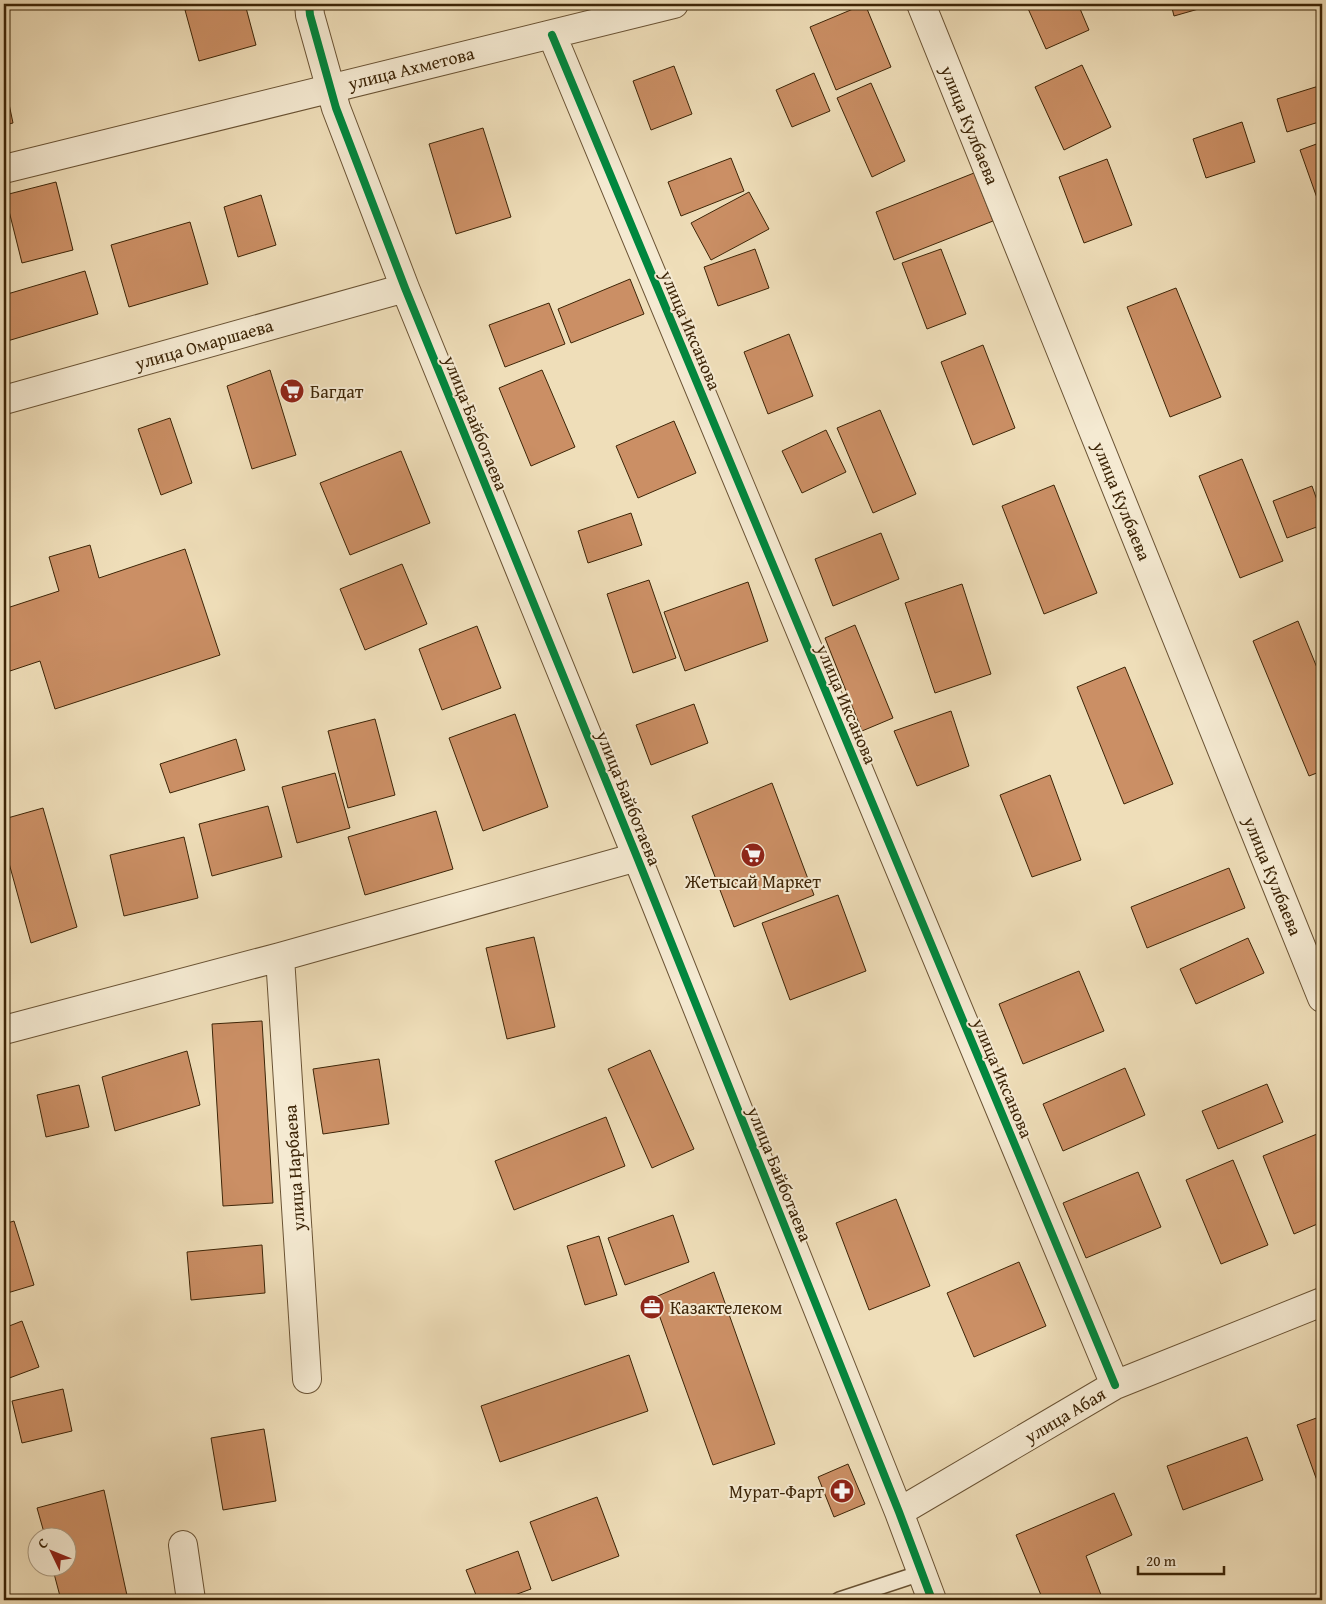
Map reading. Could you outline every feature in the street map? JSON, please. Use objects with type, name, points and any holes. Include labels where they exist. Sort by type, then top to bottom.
[{"type":"street","name":"улица Байботаева","points":[[309,4],[310,15],[336,108],[405,288],[900,1512],[932,1600]]},
{"type":"street","name":"улица Ахметова","points":[[4,169],[674,4]]},
{"type":"street","name":"улица Кулбаева","points":[[921,4],[1322,998]]},
{"type":"street","name":"улица Иксанова","points":[[552,35],[1115,1385]]},
{"type":"street","name":"улица Омаршаева","points":[[4,400],[405,288]]},
{"type":"street","points":[[4,1030],[280,957],[636,857]]},
{"type":"street","name":"улица Нарбаева","points":[[280,957],[307,1379]]},
{"type":"street","name":"улица Абая","points":[[900,1512],[1115,1385],[1322,1302]]},
{"type":"street","points":[[183,1545],[191,1600]]},
{"type":"lane","points":[[839,1600],[921,1573]]},
{"type":"building","points":[[209,4],[245,4],[256,45],[199,61],[185,10]]},
{"type":"building","points":[[865,4],[891,67],[836,90],[810,27]]},
{"type":"building","points":[[1026,4],[1078,4],[1089,30],[1046,49]]},
{"type":"building","points":[[1171,4],[1216,4],[1174,16]]},
{"type":"building","points":[[1082,65],[1111,127],[1064,150],[1035,87]]},
{"type":"building","points":[[674,66],[692,114],[651,130],[633,81]]},
{"type":"building","points":[[814,73],[830,111],[792,127],[776,90]]},
{"type":"building","points":[[4,80],[13,123],[4,125]]},
{"type":"building","points":[[871,83],[905,161],[872,177],[837,98]]},
{"type":"building","points":[[1322,85],[1322,121],[1287,132],[1277,99]]},
{"type":"building","points":[[1242,122],[1255,162],[1206,178],[1193,139]]},
{"type":"building","points":[[483,128],[511,217],[456,234],[429,144]]},
{"type":"building","points":[[1322,142],[1322,212],[1300,150]]},
{"type":"building","points":[[731,158],[744,191],[681,216],[668,182]]},
{"type":"building","points":[[1107,159],[1132,225],[1084,243],[1059,177]]},
{"type":"building","points":[[974,173],[993,221],[894,260],[876,212]]},
{"type":"building","points":[[56,182],[73,250],[22,263],[5,195]]},
{"type":"building","points":[[749,192],[769,229],[711,260],[691,223]]},
{"type":"building","points":[[261,195],[276,245],[238,257],[224,207]]},
{"type":"building","points":[[190,222],[208,284],[129,307],[111,245]]},
{"type":"building","points":[[755,249],[769,288],[718,306],[704,267]]},
{"type":"building","points":[[941,249],[966,314],[927,329],[902,263]]},
{"type":"building","points":[[85,271],[98,314],[4,342],[4,295]]},
{"type":"building","points":[[630,279],[644,314],[571,343],[558,309]]},
{"type":"building","points":[[1176,288],[1221,397],[1170,417],[1127,307]]},
{"type":"building","points":[[549,303],[565,344],[505,367],[489,325]]},
{"type":"building","points":[[789,334],[813,396],[768,414],[744,352]]},
{"type":"building","points":[[983,345],[1015,428],[973,445],[941,362]]},
{"type":"building","points":[[270,370],[296,455],[252,469],[227,386]]},
{"type":"building","points":[[542,370],[575,447],[531,466],[499,388]]},
{"type":"building","points":[[880,410],[916,494],[873,513],[837,428]]},
{"type":"building","points":[[170,418],[192,483],[161,495],[138,429]]},
{"type":"building","points":[[674,421],[696,473],[638,498],[616,446]]},
{"type":"building","points":[[826,430],[846,472],[802,493],[782,451]]},
{"type":"building","points":[[401,451],[430,523],[350,555],[320,483]]},
{"type":"building","points":[[1242,459],[1283,561],[1240,578],[1199,476]]},
{"type":"building","points":[[1054,485],[1097,593],[1044,614],[1002,506]]},
{"type":"building","points":[[1312,486],[1322,514],[1322,525],[1287,538],[1273,501]]},
{"type":"building","points":[[631,513],[642,545],[588,563],[578,531]]},
{"type":"building","points":[[881,533],[899,579],[833,606],[815,559]]},
{"type":"building","points":[[90,545],[99,578],[185,549],[220,655],[55,709],[40,661],[4,673],[4,609],[59,591],[49,557]]},
{"type":"building","points":[[402,564],[427,624],[365,650],[340,589]]},
{"type":"building","points":[[649,580],[676,658],[633,673],[607,594]]},
{"type":"building","points":[[748,582],[768,641],[685,671],[664,612]]},
{"type":"building","points":[[962,584],[991,674],[935,693],[905,603]]},
{"type":"building","points":[[1298,621],[1322,680],[1322,771],[1309,776],[1253,641]]},
{"type":"building","points":[[855,625],[893,718],[862,731],[825,638]]},
{"type":"building","points":[[477,626],[501,688],[442,710],[419,649]]},
{"type":"building","points":[[1125,667],[1173,784],[1124,804],[1077,687]]},
{"type":"building","points":[[694,704],[708,743],[651,765],[636,725]]},
{"type":"building","points":[[951,711],[969,766],[917,786],[894,731]]},
{"type":"building","points":[[515,714],[548,807],[483,831],[449,738]]},
{"type":"building","points":[[375,719],[395,795],[348,808],[328,731]]},
{"type":"building","points":[[236,739],[245,770],[170,793],[160,764]]},
{"type":"building","points":[[335,773],[350,828],[297,843],[282,787]]},
{"type":"building","points":[[1050,775],[1081,860],[1032,877],[1000,795]]},
{"type":"building","name":"Жетысай Маркет","points":[[772,783],[814,895],[734,927],[692,816]]},
{"type":"building","points":[[268,806],[282,857],[212,876],[199,824]]},
{"type":"building","points":[[43,808],[77,927],[31,943],[4,845],[4,819]]},
{"type":"building","points":[[436,811],[453,869],[365,895],[348,837]]},
{"type":"building","points":[[184,837],[198,898],[124,916],[110,855]]},
{"type":"building","points":[[1229,868],[1245,908],[1147,948],[1131,907]]},
{"type":"building","points":[[838,895],[866,971],[790,1000],[762,923]]},
{"type":"building","points":[[534,937],[555,1027],[507,1039],[486,948]]},
{"type":"building","points":[[1248,938],[1264,973],[1196,1004],[1180,969]]},
{"type":"building","points":[[1079,971],[1104,1031],[1023,1064],[999,1004]]},
{"type":"building","points":[[262,1021],[273,1203],[223,1206],[212,1024]]},
{"type":"building","points":[[650,1050],[694,1149],[652,1168],[608,1069]]},
{"type":"building","points":[[187,1051],[200,1105],[115,1131],[102,1077]]},
{"type":"building","points":[[379,1059],[389,1124],[323,1134],[313,1069]]},
{"type":"building","points":[[1125,1068],[1145,1115],[1063,1151],[1043,1104]]},
{"type":"building","points":[[1267,1084],[1283,1122],[1218,1149],[1202,1111]]},
{"type":"building","points":[[79,1085],[89,1127],[46,1137],[37,1095]]},
{"type":"building","points":[[606,1117],[625,1166],[514,1210],[495,1161]]},
{"type":"building","points":[[1317,1134],[1322,1147],[1322,1222],[1294,1234],[1263,1156]]},
{"type":"building","points":[[1233,1160],[1268,1245],[1221,1264],[1186,1180]]},
{"type":"building","points":[[1138,1172],[1161,1227],[1086,1258],[1063,1203]]},
{"type":"building","points":[[896,1199],[930,1286],[869,1310],[836,1223]]},
{"type":"building","points":[[673,1215],[689,1262],[625,1285],[608,1238]]},
{"type":"building","points":[[14,1221],[34,1285],[4,1294],[4,1224]]},
{"type":"building","points":[[599,1236],[617,1295],[585,1305],[567,1246]]},
{"type":"building","points":[[262,1245],[265,1293],[191,1300],[187,1252]]},
{"type":"building","points":[[1019,1262],[1046,1326],[974,1357],[947,1293]]},
{"type":"building","points":[[714,1272],[775,1444],[713,1465],[653,1298]]},
{"type":"building","points":[[22,1321],[39,1367],[4,1380],[4,1328]]},
{"type":"building","points":[[629,1355],[648,1411],[500,1462],[481,1406]]},
{"type":"building","points":[[63,1389],[72,1431],[22,1443],[12,1401]]},
{"type":"building","points":[[1322,1416],[1322,1488],[1320,1489],[1297,1425]]},
{"type":"building","points":[[264,1429],[276,1501],[223,1510],[211,1438]]},
{"type":"building","points":[[1247,1437],[1263,1480],[1183,1510],[1167,1466]]},
{"type":"building","name":"Мурат-Фарт","points":[[848,1464],[865,1504],[834,1517],[818,1477]]},
{"type":"building","points":[[104,1490],[128,1600],[61,1600],[55,1576],[78,1576],[78,1526],[42,1526],[37,1508]]},
{"type":"building","points":[[1114,1493],[1132,1535],[1086,1556],[1103,1600],[1043,1600],[1016,1535]]},
{"type":"building","points":[[597,1497],[619,1556],[552,1581],[530,1522]]},
{"type":"building","points":[[518,1551],[531,1589],[501,1600],[478,1600],[466,1570]]},
{"type":"cycle path","points":[[309,4],[310,15],[336,108],[405,288],[637,857],[899,1512],[932,1600]]},
{"type":"cycle path","points":[[552,35],[1115,1385]]},
{"type":"place","name":"Багдат","points":[[292,391]]},
{"type":"place","name":"Жетысай Маркет","points":[[753,855]]},
{"type":"place","name":"Казактелеком","points":[[652,1307]]},
{"type":"place","name":"Мурат-Фарт","points":[[842,1491]]}]
